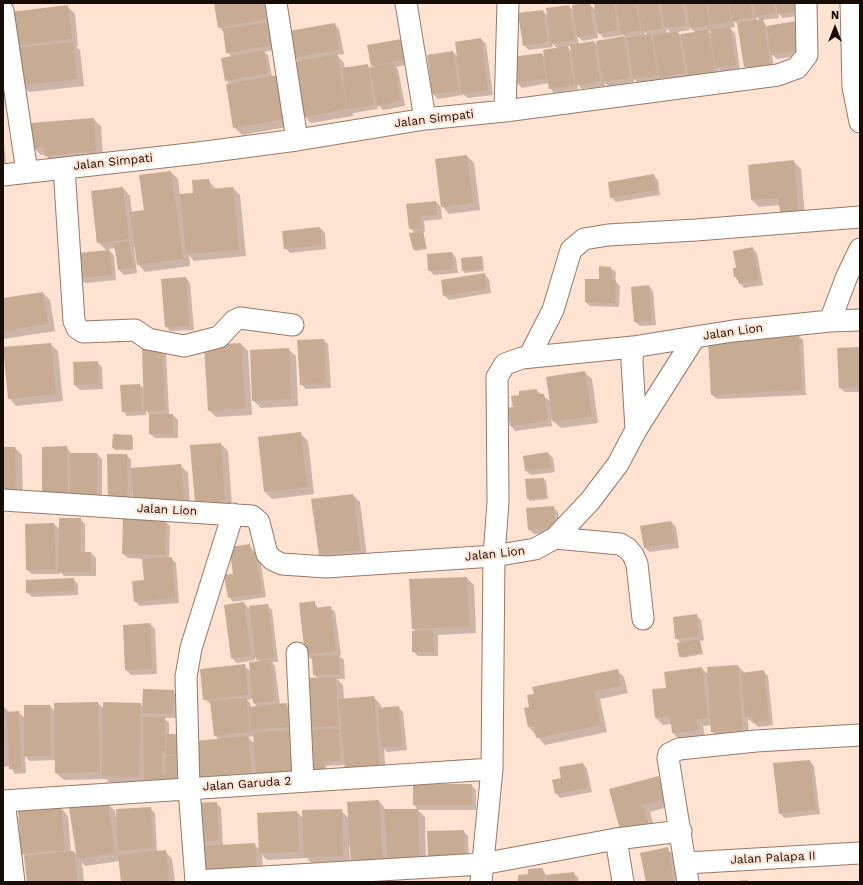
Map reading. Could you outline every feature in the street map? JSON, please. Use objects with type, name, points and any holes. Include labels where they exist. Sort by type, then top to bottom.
[{"type":"street","points":[[276,3],[297,140]]},
{"type":"street","points":[[406,3],[425,119]]},
{"type":"street","points":[[505,111],[508,3]]},
{"type":"street","name":"Jalan Simpati","points":[[3,175],[198,153],[297,140],[425,119],[505,111],[778,75],[797,68],[807,55],[806,3]]},
{"type":"street","points":[[851,3],[853,87],[860,122]]},
{"type":"street","points":[[3,10],[27,172]]},
{"type":"street","points":[[64,168],[74,321],[77,328],[83,332],[135,330],[148,338],[184,346],[219,337],[234,321],[240,318],[293,325]]},
{"type":"street","points":[[529,357],[553,310],[571,250],[584,239],[608,235],[860,217]]},
{"type":"street","points":[[830,321],[847,276],[860,249]]},
{"type":"street","name":"Jalan Lion","points":[[3,500],[252,516],[257,518],[267,554],[272,560],[282,564],[326,567],[494,556],[535,549],[555,538],[590,501],[618,464],[636,430],[695,337],[747,329],[830,321],[860,320]]},
{"type":"street","points":[[482,873],[492,769],[494,556],[498,502],[497,377],[505,364],[512,360],[529,357],[633,348],[695,337]]},
{"type":"street","points":[[633,348],[632,362],[636,430]]},
{"type":"street","points":[[233,514],[191,648],[186,677],[190,788],[196,881],[482,873],[616,839],[681,831]]},
{"type":"street","points":[[555,538],[620,544],[628,549],[633,555],[637,564],[643,619]]},
{"type":"street","points":[[297,653],[303,780]]},
{"type":"street","points":[[687,873],[668,754],[672,751],[756,741],[860,735]]},
{"type":"street","name":"Jalan Garuda 2","points":[[4,801],[303,780],[492,769]]},
{"type":"street","points":[[4,801],[14,882]]},
{"type":"street","points":[[616,839],[623,882]]},
{"type":"street","name":"Jalan Palapa II","points":[[687,873],[860,853]]},
{"type":"building","points":[[214,3],[263,3],[266,19],[218,28]]},
{"type":"building","points":[[590,3],[594,34],[577,37],[572,5]]},
{"type":"building","points":[[594,3],[614,3],[618,30],[598,34]]},
{"type":"building","points":[[616,3],[636,3],[640,30],[621,34]]},
{"type":"building","points":[[638,3],[658,3],[662,29],[642,31]]},
{"type":"building","points":[[661,3],[682,3],[686,25],[665,28]]},
{"type":"building","points":[[686,3],[706,3],[710,25],[690,28]]},
{"type":"building","points":[[708,3],[728,3],[730,22],[711,25]]},
{"type":"building","points":[[729,3],[750,3],[753,17],[732,21]]},
{"type":"building","points":[[753,3],[773,3],[775,13],[755,17]]},
{"type":"building","points":[[776,3],[800,3],[801,11],[778,14]]},
{"type":"building","points":[[68,5],[72,39],[14,46],[10,12]]},
{"type":"building","points":[[569,5],[575,40],[551,44],[546,8]]},
{"type":"building","points":[[543,10],[548,42],[523,46],[518,13]]},
{"type":"building","points":[[763,19],[770,64],[744,67],[737,23]]},
{"type":"building","points":[[796,21],[801,50],[771,55],[767,26]]},
{"type":"building","points":[[269,22],[273,45],[226,53],[223,29]]},
{"type":"building","points":[[335,23],[339,50],[293,58],[289,31]]},
{"type":"building","points":[[730,27],[736,65],[716,68],[710,30]]},
{"type":"building","points":[[708,30],[715,71],[688,75],[681,34]]},
{"type":"building","points":[[678,31],[685,73],[659,77],[653,35]]},
{"type":"building","points":[[651,34],[657,76],[633,79],[627,38]]},
{"type":"building","points":[[624,36],[630,78],[603,82],[596,41]]},
{"type":"building","points":[[481,38],[488,90],[462,94],[455,42]]},
{"type":"building","points":[[402,39],[406,59],[371,66],[367,45]]},
{"type":"building","points":[[594,41],[600,81],[576,85],[570,45]]},
{"type":"building","points":[[73,42],[77,79],[21,85],[17,48]]},
{"type":"building","points":[[568,46],[574,85],[549,89],[543,50]]},
{"type":"building","points":[[264,50],[268,73],[225,81],[221,58]]},
{"type":"building","points":[[453,51],[459,91],[432,94],[427,55]]},
{"type":"building","points":[[542,53],[546,79],[516,83],[512,57]]},
{"type":"building","points":[[337,54],[347,109],[303,117],[294,62]]},
{"type":"building","points":[[394,63],[401,101],[377,106],[370,67]]},
{"type":"building","points":[[368,64],[374,105],[348,109],[342,68]]},
{"type":"building","points":[[278,75],[285,119],[233,128],[226,84]]},
{"type":"building","points":[[94,118],[96,151],[44,156],[44,147],[32,148],[30,123]]},
{"type":"building","points":[[467,155],[473,203],[441,207],[435,159]]},
{"type":"building","points":[[794,160],[798,210],[780,212],[778,198],[751,200],[748,165]]},
{"type":"building","points":[[171,171],[183,259],[137,265],[130,212],[144,210],[139,175]]},
{"type":"building","points":[[654,174],[656,190],[610,198],[608,182]]},
{"type":"building","points":[[209,179],[210,189],[233,187],[239,250],[186,254],[180,194],[193,193],[192,180]]},
{"type":"building","points":[[123,187],[129,239],[97,243],[91,191]]},
{"type":"building","points":[[436,201],[437,215],[420,216],[421,228],[409,229],[406,204]]},
{"type":"building","points":[[320,227],[322,245],[284,249],[282,231]]},
{"type":"building","points":[[423,231],[426,247],[413,249],[409,233]]},
{"type":"building","points":[[129,241],[133,268],[118,270],[114,243]]},
{"type":"building","points":[[753,247],[759,280],[739,284],[737,277],[734,277],[733,268],[736,268],[733,251]]},
{"type":"building","points":[[110,250],[112,275],[79,278],[77,253]]},
{"type":"building","points":[[452,252],[453,269],[428,271],[427,254]]},
{"type":"building","points":[[482,256],[483,269],[462,271],[461,258]]},
{"type":"building","points":[[599,266],[611,267],[611,280],[616,280],[615,303],[585,302],[585,279],[599,279]]},
{"type":"building","points":[[485,273],[487,289],[443,296],[441,280]]},
{"type":"building","points":[[186,277],[189,326],[165,327],[161,279]]},
{"type":"building","points":[[649,285],[652,321],[634,322],[631,287]]},
{"type":"building","points":[[43,292],[48,324],[3,331],[3,298]]},
{"type":"building","points":[[799,334],[802,390],[711,395],[708,339]]},
{"type":"building","points":[[324,339],[326,383],[300,385],[297,340]]},
{"type":"building","points":[[51,343],[56,394],[8,399],[3,347]]},
{"type":"building","points":[[241,343],[245,408],[208,411],[204,345]]},
{"type":"building","points":[[142,347],[162,347],[165,410],[144,411]]},
{"type":"building","points":[[860,347],[860,387],[839,388],[837,348]]},
{"type":"building","points":[[289,348],[291,399],[252,401],[250,350]]},
{"type":"building","points":[[98,361],[99,384],[74,385],[73,362]]},
{"type":"building","points":[[585,371],[592,416],[553,422],[546,377]]},
{"type":"building","points":[[140,384],[142,411],[122,412],[120,385]]},
{"type":"building","points":[[537,389],[537,394],[544,394],[548,421],[510,426],[507,408],[513,407],[511,396],[519,395],[519,391]]},
{"type":"building","points":[[149,414],[173,414],[173,434],[149,434]]},
{"type":"building","points":[[301,432],[307,487],[264,492],[258,437]]},
{"type":"building","points":[[113,434],[132,435],[131,449],[112,448]]},
{"type":"building","points":[[221,443],[225,500],[195,502],[190,445]]},
{"type":"building","points":[[67,446],[68,493],[42,494],[42,447]]},
{"type":"building","points":[[3,447],[15,447],[16,495],[3,495]]},
{"type":"building","points":[[548,452],[551,468],[525,471],[523,456]]},
{"type":"building","points":[[70,453],[97,453],[97,494],[70,494]]},
{"type":"building","points":[[107,454],[127,454],[128,502],[108,502]]},
{"type":"building","points":[[181,464],[184,499],[133,503],[131,468]]},
{"type":"building","points":[[544,478],[546,497],[527,499],[525,479]]},
{"type":"building","points":[[353,494],[360,550],[319,555],[311,499]]},
{"type":"building","points":[[554,506],[555,528],[528,530],[526,508]]},
{"type":"building","points":[[59,518],[81,518],[80,552],[91,552],[91,572],[58,572]]},
{"type":"building","points":[[123,519],[166,520],[165,555],[122,554]]},
{"type":"building","points":[[671,521],[675,543],[644,548],[640,526]]},
{"type":"building","points":[[54,523],[56,569],[26,570],[25,524]]},
{"type":"building","points":[[250,544],[251,553],[255,552],[262,593],[228,598],[224,575],[233,574],[229,547]]},
{"type":"building","points":[[172,557],[175,598],[134,602],[132,581],[144,580],[142,559]]},
{"type":"building","points":[[467,577],[469,626],[412,629],[409,579]]},
{"type":"building","points":[[74,578],[74,591],[26,593],[26,580]]},
{"type":"building","points":[[315,601],[315,608],[331,606],[336,651],[305,655],[299,603]]},
{"type":"building","points":[[244,602],[251,656],[231,658],[224,605]]},
{"type":"building","points":[[268,604],[274,657],[256,660],[249,606]]},
{"type":"building","points":[[697,614],[699,636],[675,639],[673,617]]},
{"type":"building","points":[[150,623],[152,669],[125,670],[123,625]]},
{"type":"building","points":[[433,630],[434,652],[412,652],[412,631]]},
{"type":"building","points":[[699,639],[702,652],[679,657],[677,643]]},
{"type":"building","points":[[339,655],[340,674],[313,675],[312,656]]},
{"type":"building","points":[[271,660],[275,701],[253,703],[249,662]]},
{"type":"building","points":[[245,664],[248,695],[203,700],[200,669]]},
{"type":"building","points":[[738,665],[743,730],[711,732],[707,667]]},
{"type":"building","points":[[702,667],[708,718],[697,719],[698,730],[672,733],[670,716],[655,718],[652,689],[666,688],[664,672]]},
{"type":"building","points":[[618,669],[621,686],[594,691],[601,725],[536,738],[534,726],[528,727],[524,708],[529,707],[527,695],[534,694],[532,687]]},
{"type":"building","points":[[764,670],[769,721],[754,722],[753,717],[745,717],[741,673]]},
{"type":"building","points":[[336,677],[338,726],[304,728],[302,678]]},
{"type":"building","points":[[143,689],[174,690],[173,714],[142,713]]},
{"type":"building","points":[[374,696],[380,769],[345,771],[339,699]]},
{"type":"building","points":[[246,698],[250,732],[214,736],[210,701]]},
{"type":"building","points":[[98,702],[100,772],[55,773],[54,703]]},
{"type":"building","points":[[103,702],[141,703],[139,777],[102,776]]},
{"type":"building","points":[[287,703],[288,727],[251,730],[249,707]]},
{"type":"building","points":[[24,705],[50,705],[51,756],[24,756]]},
{"type":"building","points":[[399,706],[402,746],[381,747],[378,708]]},
{"type":"building","points":[[19,711],[21,769],[9,769],[7,712]]},
{"type":"building","points":[[143,717],[165,717],[165,751],[162,751],[162,774],[165,774],[165,781],[144,781]]},
{"type":"building","points":[[339,729],[340,761],[304,762],[303,730]]},
{"type":"building","points":[[289,730],[291,772],[256,774],[253,733]]},
{"type":"building","points":[[166,734],[177,734],[177,755],[166,755]]},
{"type":"building","points":[[248,736],[252,772],[199,777],[196,741]]},
{"type":"building","points":[[165,756],[176,756],[177,778],[166,778]]},
{"type":"building","points":[[810,760],[816,809],[779,814],[773,763]]},
{"type":"building","points":[[324,762],[325,776],[310,777],[309,763]]},
{"type":"building","points":[[583,763],[588,788],[555,794],[552,780],[561,778],[559,767]]},
{"type":"building","points":[[659,776],[664,799],[643,805],[648,823],[620,830],[609,789]]},
{"type":"building","points":[[413,784],[472,784],[472,805],[413,805]]},
{"type":"building","points":[[379,800],[383,861],[351,864],[347,802]]},
{"type":"building","points":[[108,802],[115,853],[77,859],[69,808]]},
{"type":"building","points":[[217,802],[219,840],[198,842],[196,803]]},
{"type":"building","points":[[61,807],[65,850],[21,854],[18,811]]},
{"type":"building","points":[[151,807],[153,848],[118,851],[116,809]]},
{"type":"building","points":[[342,809],[343,856],[304,857],[302,810]]},
{"type":"building","points":[[385,809],[418,809],[419,858],[387,859]]},
{"type":"building","points":[[297,811],[299,852],[259,853],[257,813]]},
{"type":"building","points":[[464,830],[465,859],[428,860],[427,831]]},
{"type":"building","points":[[255,843],[257,875],[204,878],[203,846]]},
{"type":"building","points":[[668,847],[674,882],[646,882],[640,853]]},
{"type":"building","points":[[166,850],[169,882],[121,882],[118,855]]},
{"type":"building","points":[[74,851],[78,882],[27,882],[24,856]]},
{"type":"building","points":[[543,868],[544,882],[518,882],[518,875],[528,874],[528,869]]},
{"type":"building","points":[[574,872],[575,882],[547,882],[546,875]]}]
